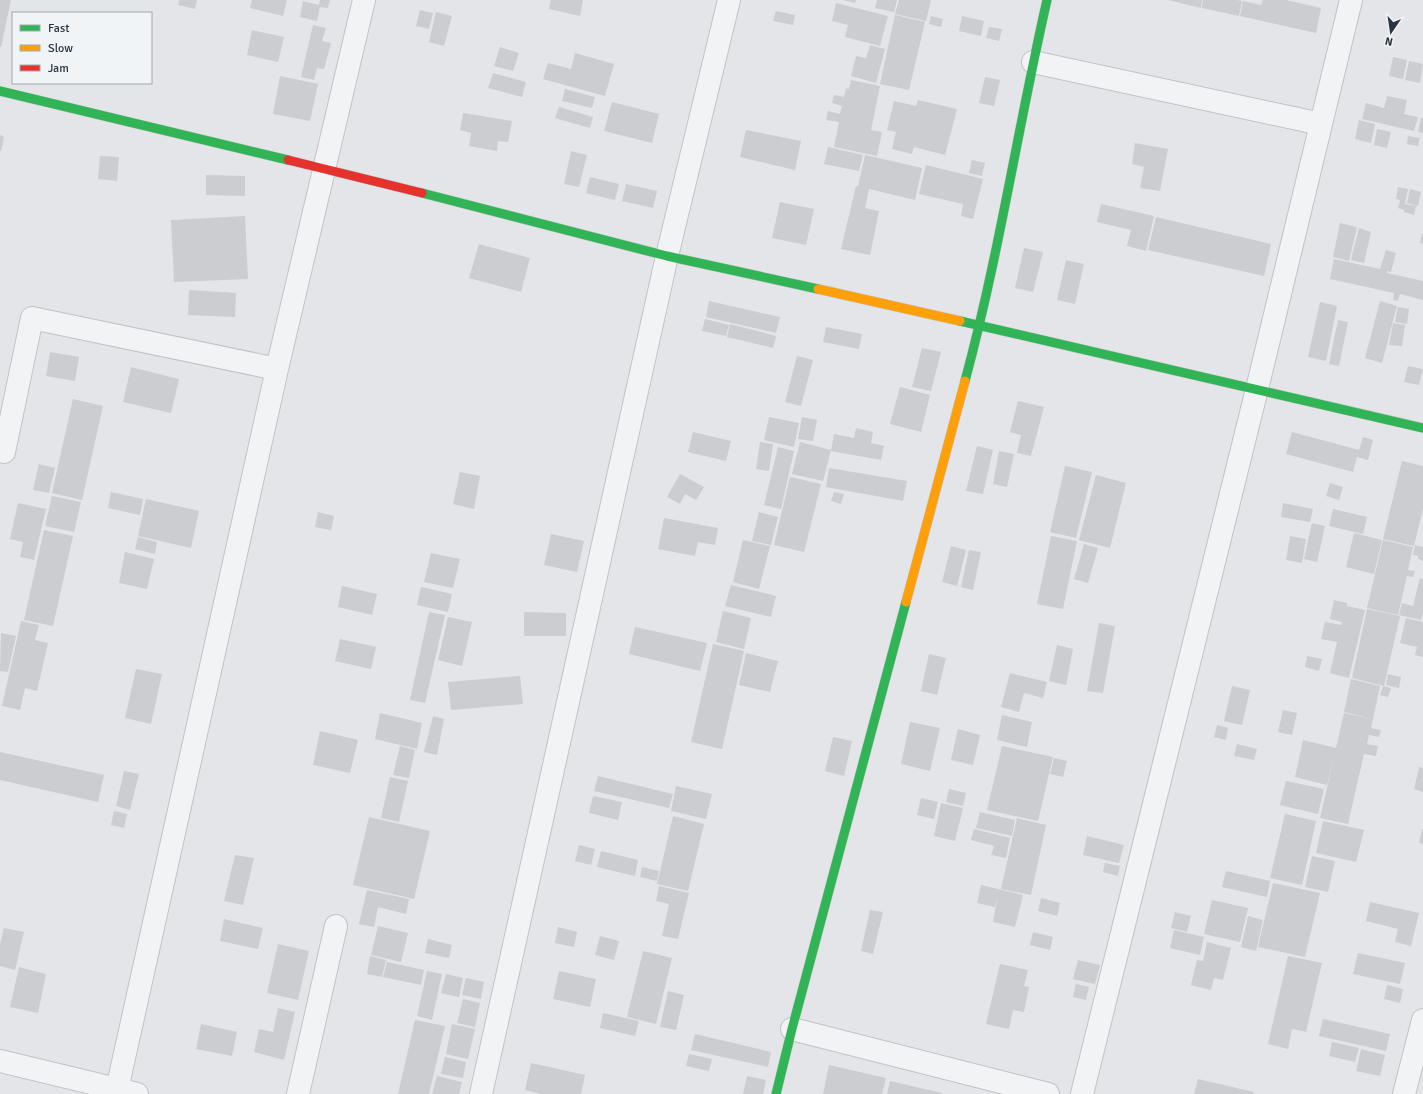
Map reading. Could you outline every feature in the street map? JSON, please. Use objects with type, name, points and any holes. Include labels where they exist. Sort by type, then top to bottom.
[{"type":"street","points":[[0,1061],[123,1092],[277,368],[323,168],[364,0]]},
{"type":"street","points":[[481,1094],[667,256],[729,0]]},
{"type":"street","points":[[776,1094],[792,1029],[980,325],[1047,0]]},
{"type":"street","points":[[1082,1094],[1257,389],[1351,0]]},
{"type":"street","points":[[1034,62],[1321,124]]},
{"type":"street","points":[[0,91],[323,168],[667,256],[980,325],[1423,428]]},
{"type":"street","points":[[4,452],[32,318],[277,368]]},
{"type":"street","points":[[298,1094],[336,926]]},
{"type":"street","points":[[1404,1094],[1423,1020]]},
{"type":"street","points":[[792,1029],[1048,1094]]},
{"type":"building","points":[[0,0],[11,0],[1,47],[0,47]]},
{"type":"building","points":[[179,0],[197,0],[195,9],[178,5]]},
{"type":"building","points":[[252,0],[287,0],[283,16],[250,8]]},
{"type":"building","points":[[320,0],[330,0],[328,8],[320,7],[317,21],[300,17],[303,1],[319,5]]},
{"type":"building","points":[[551,0],[583,0],[580,16],[549,9]]},
{"type":"building","points":[[843,0],[856,0],[855,3]]},
{"type":"building","points":[[877,0],[897,0],[894,12],[875,8]]},
{"type":"building","points":[[899,0],[931,0],[926,21],[895,14]]},
{"type":"building","points":[[1168,0],[1202,0],[1201,8]]},
{"type":"building","points":[[1203,0],[1242,1],[1239,16],[1202,8]]},
{"type":"building","points":[[1263,0],[1286,0],[1321,8],[1316,33],[1240,16],[1243,1],[1261,5]]},
{"type":"building","points":[[836,3],[888,16],[880,46],[845,37],[848,25],[869,30],[832,21]]},
{"type":"building","points":[[420,10],[433,13],[429,29],[416,26]]},
{"type":"building","points":[[776,11],[795,15],[793,25],[773,21]]},
{"type":"building","points":[[436,12],[452,16],[444,46],[429,42]]},
{"type":"building","points":[[895,15],[925,22],[909,90],[880,84]]},
{"type":"building","points":[[931,16],[943,19],[941,27],[929,24]]},
{"type":"building","points":[[962,16],[984,21],[981,36],[959,31]]},
{"type":"building","points":[[313,25],[326,28],[322,41],[331,43],[324,69],[317,68],[314,80],[301,77]]},
{"type":"building","points":[[989,27],[1002,29],[999,41],[986,38]]},
{"type":"building","points":[[252,30],[284,37],[278,62],[247,55]]},
{"type":"building","points":[[870,45],[885,49],[876,83],[851,76],[856,56],[866,58]]},
{"type":"building","points":[[500,47],[519,53],[513,71],[494,66]]},
{"type":"building","points":[[575,53],[614,64],[605,96],[543,79],[548,63],[571,69]]},
{"type":"building","points":[[1393,57],[1407,60],[1403,79],[1389,76]]},
{"type":"building","points":[[1409,61],[1423,64],[1420,83],[1405,80]]},
{"type":"building","points":[[493,73],[526,82],[522,97],[488,88]]},
{"type":"building","points":[[280,76],[318,84],[310,121],[273,114]]},
{"type":"building","points":[[985,77],[1000,80],[994,106],[979,103]]},
{"type":"building","points":[[851,80],[880,86],[871,130],[882,132],[877,156],[834,147],[839,122],[826,120],[828,111],[840,114],[842,106],[832,103],[834,95],[844,97],[846,88],[849,89]]},
{"type":"building","points":[[565,89],[595,97],[592,108],[562,101]]},
{"type":"building","points":[[1387,96],[1407,100],[1404,114],[1418,117],[1414,131],[1362,119],[1366,103],[1384,108]]},
{"type":"building","points":[[918,100],[957,109],[945,155],[914,147],[912,154],[892,149],[896,132],[887,130],[894,101],[916,106]]},
{"type":"building","points":[[612,102],[659,114],[652,143],[604,131]]},
{"type":"building","points":[[559,107],[593,117],[590,128],[555,118]]},
{"type":"building","points":[[463,113],[512,121],[508,142],[498,141],[497,151],[469,146],[471,133],[460,130]]},
{"type":"building","points":[[1421,118],[1423,118],[1423,133],[1418,132]]},
{"type":"building","points":[[1359,120],[1375,124],[1371,143],[1355,139]]},
{"type":"building","points":[[1377,129],[1391,132],[1387,148],[1374,145]]},
{"type":"building","points":[[746,130],[801,141],[795,170],[740,157]]},
{"type":"building","points":[[0,135],[4,137],[1,151],[0,151]]},
{"type":"building","points":[[1408,136],[1420,138],[1418,146],[1407,144]]},
{"type":"building","points":[[1135,143],[1168,149],[1160,191],[1140,188],[1144,167],[1132,164]]},
{"type":"building","points":[[828,147],[863,155],[859,171],[824,164]]},
{"type":"building","points":[[571,151],[587,155],[579,187],[564,184]]},
{"type":"building","points":[[865,155],[922,168],[915,200],[869,189],[865,208],[879,211],[870,255],[841,249]]},
{"type":"building","points":[[100,156],[119,157],[117,181],[98,179]]},
{"type":"building","points":[[972,160],[985,163],[982,176],[969,173]]},
{"type":"building","points":[[926,165],[983,179],[973,219],[961,216],[963,204],[919,194]]},
{"type":"building","points":[[206,175],[245,176],[245,196],[206,195]]},
{"type":"building","points":[[590,177],[619,184],[615,200],[586,193]]},
{"type":"building","points":[[626,184],[657,191],[653,208],[622,201]]},
{"type":"building","points":[[1398,187],[1408,189],[1405,204],[1416,206],[1414,215],[1404,212],[1404,210],[1398,208],[1400,200],[1396,199]]},
{"type":"building","points":[[1410,189],[1421,192],[1418,206],[1407,203]]},
{"type":"building","points":[[780,202],[814,209],[806,245],[772,238]]},
{"type":"building","points":[[1101,204],[1154,216],[1146,251],[1127,246],[1131,230],[1097,222]]},
{"type":"building","points":[[245,216],[248,279],[174,282],[171,220]]},
{"type":"building","points":[[1156,217],[1271,244],[1264,276],[1148,250]]},
{"type":"building","points":[[1340,223],[1357,227],[1349,261],[1333,257]]},
{"type":"building","points":[[1359,228],[1371,232],[1364,263],[1351,260]]},
{"type":"building","points":[[1423,233],[1423,244],[1420,243]]},
{"type":"building","points":[[479,244],[530,258],[521,292],[469,278]]},
{"type":"building","points":[[1024,248],[1043,252],[1033,292],[1015,288]]},
{"type":"building","points":[[1386,250],[1396,253],[1391,272],[1387,271],[1387,273],[1423,281],[1423,300],[1400,294],[1398,301],[1393,300],[1394,293],[1330,279],[1334,259],[1380,269]]},
{"type":"building","points":[[1066,260],[1084,264],[1075,304],[1057,300]]},
{"type":"building","points":[[189,290],[236,293],[235,317],[188,315]]},
{"type":"building","points":[[709,301],[780,317],[776,333],[706,317]]},
{"type":"building","points":[[1380,301],[1397,306],[1382,363],[1365,358]]},
{"type":"building","points":[[1320,302],[1337,306],[1326,361],[1308,357]]},
{"type":"building","points":[[1398,307],[1409,309],[1407,324],[1395,322]]},
{"type":"building","points":[[705,319],[729,325],[726,336],[702,331]]},
{"type":"building","points":[[1338,320],[1348,322],[1339,366],[1329,364]]},
{"type":"building","points":[[1393,323],[1405,325],[1402,346],[1389,345]]},
{"type":"building","points":[[730,324],[776,336],[773,348],[727,337]]},
{"type":"building","points":[[826,327],[862,334],[859,349],[823,342]]},
{"type":"building","points":[[922,348],[941,352],[931,391],[912,387]]},
{"type":"building","points":[[50,352],[79,357],[75,381],[46,376]]},
{"type":"building","points":[[797,356],[813,360],[801,406],[785,402]]},
{"type":"building","points":[[1408,366],[1423,369],[1419,385],[1404,382]]},
{"type":"building","points":[[131,367],[179,379],[171,413],[123,402]]},
{"type":"building","points":[[900,387],[930,395],[921,432],[890,424]]},
{"type":"building","points":[[73,399],[103,406],[82,500],[52,493]]},
{"type":"building","points":[[1018,401],[1044,407],[1031,456],[1017,453],[1021,435],[1010,432]]},
{"type":"building","points":[[769,417],[799,423],[794,447],[764,440]]},
{"type":"building","points":[[802,417],[817,420],[813,441],[798,439]]},
{"type":"building","points":[[856,428],[873,432],[871,443],[884,446],[881,460],[831,451],[834,434],[854,438]]},
{"type":"building","points":[[693,432],[731,441],[726,461],[688,452]]},
{"type":"building","points":[[1292,432],[1359,450],[1363,437],[1373,440],[1368,460],[1357,457],[1353,472],[1286,454]]},
{"type":"building","points":[[760,442],[773,444],[769,471],[756,469]]},
{"type":"building","points":[[800,442],[831,450],[823,481],[792,474]]},
{"type":"building","points":[[977,446],[993,450],[983,494],[966,491]]},
{"type":"building","points":[[778,447],[794,451],[781,509],[764,505]]},
{"type":"building","points":[[999,451],[1014,454],[1007,487],[993,484]]},
{"type":"building","points":[[1402,461],[1423,466],[1423,509],[1414,546],[1383,539]]},
{"type":"building","points":[[39,464],[55,468],[49,493],[33,490]]},
{"type":"building","points":[[1065,466],[1092,472],[1076,538],[1050,532]]},
{"type":"building","points":[[829,468],[907,481],[903,501],[826,487]]},
{"type":"building","points":[[460,472],[480,476],[474,509],[453,504]]},
{"type":"building","points":[[680,474],[704,487],[696,500],[685,494],[680,504],[667,497]]},
{"type":"building","points":[[1096,475],[1126,483],[1110,548],[1079,540]]},
{"type":"building","points":[[790,477],[821,484],[804,552],[774,545]]},
{"type":"building","points":[[1330,483],[1343,487],[1339,500],[1326,496]]},
{"type":"building","points":[[111,492],[143,499],[140,515],[108,508]]},
{"type":"building","points":[[834,492],[844,494],[841,504],[831,501]]},
{"type":"building","points":[[52,496],[81,502],[74,532],[45,526]]},
{"type":"building","points":[[146,499],[199,511],[191,548],[138,536]]},
{"type":"building","points":[[18,503],[46,509],[34,560],[20,557],[23,542],[10,539]]},
{"type":"building","points":[[1283,503],[1313,509],[1310,522],[1281,517]]},
{"type":"building","points":[[1333,509],[1367,517],[1363,534],[1329,526]]},
{"type":"building","points":[[318,512],[334,516],[331,530],[315,527]]},
{"type":"building","points":[[759,512],[778,517],[771,545],[752,541]]},
{"type":"building","points":[[664,518],[718,528],[715,545],[698,542],[695,556],[658,549]]},
{"type":"building","points":[[1312,523],[1325,526],[1317,562],[1304,559]]},
{"type":"building","points":[[44,530],[73,536],[53,626],[24,620]]},
{"type":"building","points":[[1354,533],[1382,540],[1374,574],[1346,567]]},
{"type":"building","points":[[551,534],[584,541],[577,572],[544,565]]},
{"type":"building","points":[[1051,536],[1077,541],[1063,609],[1037,604]]},
{"type":"building","points":[[1290,536],[1306,539],[1302,563],[1286,560]]},
{"type":"building","points":[[138,537],[157,542],[155,554],[135,549]]},
{"type":"building","points":[[743,540],[770,546],[759,589],[733,582]]},
{"type":"building","points":[[1383,540],[1413,547],[1408,570],[1415,571],[1413,577],[1407,576],[1398,615],[1367,608]]},
{"type":"building","points":[[1084,544],[1098,548],[1088,583],[1074,579]]},
{"type":"building","points":[[1415,545],[1423,547],[1423,561],[1418,559],[1418,556],[1413,555]]},
{"type":"building","points":[[951,546],[966,550],[957,586],[942,582]]},
{"type":"building","points":[[969,550],[981,552],[973,590],[961,587]]},
{"type":"building","points":[[125,552],[154,559],[147,589],[119,583]]},
{"type":"building","points":[[431,553],[460,559],[453,588],[424,582]]},
{"type":"building","points":[[1420,578],[1423,579],[1423,612],[1421,620],[1399,615],[1402,603],[1413,606]]},
{"type":"building","points":[[731,585],[776,596],[771,617],[725,606]]},
{"type":"building","points":[[342,586],[377,594],[372,615],[338,607]]},
{"type":"building","points":[[421,587],[452,594],[448,612],[417,605]]},
{"type":"building","points":[[1334,600],[1347,603],[1347,606],[1365,610],[1349,678],[1330,673],[1337,642],[1321,639],[1325,622],[1341,625],[1342,622],[1330,619]]},
{"type":"building","points":[[1367,609],[1400,616],[1384,686],[1352,678]]},
{"type":"building","points":[[723,611],[751,618],[744,649],[716,642]]},
{"type":"building","points":[[429,612],[445,615],[425,703],[410,700]]},
{"type":"building","points":[[524,612],[566,613],[566,636],[524,636]]},
{"type":"building","points":[[448,617],[472,622],[462,666],[438,660]]},
{"type":"building","points":[[1406,618],[1423,622],[1423,657],[1415,655],[1417,647],[1400,643]]},
{"type":"building","points":[[21,621],[39,625],[35,640],[48,643],[37,691],[25,688],[20,710],[2,706]]},
{"type":"building","points":[[1099,623],[1115,626],[1103,693],[1087,691]]},
{"type":"building","points":[[635,627],[707,643],[700,671],[629,654]]},
{"type":"building","points":[[1,633],[16,636],[8,672],[0,671]]},
{"type":"building","points":[[340,639],[376,647],[371,669],[335,661]]},
{"type":"building","points":[[713,644],[744,651],[722,749],[691,742]]},
{"type":"building","points":[[1057,645],[1073,649],[1066,685],[1049,681]]},
{"type":"building","points":[[746,653],[778,661],[770,692],[739,685]]},
{"type":"building","points":[[929,654],[946,658],[937,695],[921,691]]},
{"type":"building","points":[[1307,656],[1322,659],[1319,671],[1305,667]]},
{"type":"building","points":[[136,669],[162,674],[151,724],[125,718]]},
{"type":"building","points":[[1010,673],[1047,682],[1043,698],[1024,693],[1019,712],[1001,707]]},
{"type":"building","points":[[1388,674],[1401,677],[1399,688],[1386,685]]},
{"type":"building","points":[[520,676],[523,704],[451,710],[448,682]]},
{"type":"building","points":[[1351,679],[1380,686],[1373,719],[1344,712]]},
{"type":"building","points":[[1232,686],[1250,690],[1242,725],[1224,721]]},
{"type":"building","points":[[1383,686],[1391,688],[1388,697],[1380,695]]},
{"type":"building","points":[[1283,710],[1297,713],[1292,735],[1278,732]]},
{"type":"building","points":[[380,713],[422,723],[417,749],[375,739]]},
{"type":"building","points":[[1344,713],[1373,719],[1371,728],[1381,730],[1379,737],[1369,735],[1367,744],[1378,746],[1376,756],[1364,754],[1348,824],[1320,818]]},
{"type":"building","points":[[1002,715],[1032,722],[1027,747],[997,740]]},
{"type":"building","points":[[433,716],[444,719],[437,755],[424,752]]},
{"type":"building","points":[[910,722],[940,728],[930,771],[901,764]]},
{"type":"building","points":[[1217,725],[1228,728],[1226,740],[1214,737]]},
{"type":"building","points":[[958,729],[980,735],[973,765],[951,760]]},
{"type":"building","points":[[320,731],[358,740],[350,773],[313,765]]},
{"type":"building","points":[[833,737],[852,741],[844,776],[825,771]]},
{"type":"building","points":[[1303,740],[1336,748],[1327,785],[1295,777]]},
{"type":"building","points":[[1237,744],[1257,749],[1254,760],[1234,756]]},
{"type":"building","points":[[400,746],[415,750],[409,778],[393,775]]},
{"type":"building","points":[[1002,746],[1053,757],[1038,821],[987,810]]},
{"type":"building","points":[[0,752],[104,775],[98,802],[0,780]]},
{"type":"building","points":[[1054,758],[1067,761],[1063,777],[1050,774]]},
{"type":"building","points":[[1419,767],[1423,768],[1423,792],[1414,789]]},
{"type":"building","points":[[124,771],[139,774],[130,810],[116,806]]},
{"type":"building","points":[[598,776],[673,794],[669,808],[594,791]]},
{"type":"building","points":[[390,777],[408,781],[399,822],[381,818]]},
{"type":"building","points":[[1286,781],[1324,789],[1318,814],[1280,805]]},
{"type":"building","points":[[676,786],[712,794],[706,819],[671,811]]},
{"type":"building","points":[[949,789],[966,793],[963,806],[946,802]]},
{"type":"building","points":[[593,796],[622,802],[618,820],[589,813]]},
{"type":"building","points":[[921,798],[938,802],[934,819],[917,815]]},
{"type":"building","points":[[941,803],[963,808],[955,841],[934,836]]},
{"type":"building","points":[[114,811],[127,814],[124,828],[111,825]]},
{"type":"building","points":[[980,812],[1015,820],[1012,836],[976,828]]},
{"type":"building","points":[[1285,814],[1316,821],[1302,885],[1270,878]]},
{"type":"building","points":[[673,816],[704,824],[688,891],[657,884]]},
{"type":"building","points":[[369,817],[430,831],[414,899],[353,885]]},
{"type":"building","points":[[1017,818],[1046,825],[1031,895],[1001,889]]},
{"type":"building","points":[[1323,821],[1364,830],[1356,862],[1316,853]]},
{"type":"building","points":[[974,829],[1010,838],[1006,858],[991,855],[994,846],[971,840]]},
{"type":"building","points":[[1423,829],[1423,844],[1419,843]]},
{"type":"building","points":[[1087,836],[1124,845],[1119,863],[1083,855]]},
{"type":"building","points":[[579,845],[595,849],[591,865],[575,861]]},
{"type":"building","points":[[601,851],[638,860],[635,876],[597,867]]},
{"type":"building","points":[[235,855],[254,858],[243,905],[224,901]]},
{"type":"building","points":[[1312,856],[1335,861],[1328,892],[1305,887]]},
{"type":"building","points":[[1105,863],[1120,866],[1118,876],[1103,872]]},
{"type":"building","points":[[642,867],[659,871],[657,881],[640,877]]},
{"type":"building","points":[[1226,871],[1270,881],[1267,897],[1222,887]]},
{"type":"building","points":[[1273,883],[1320,893],[1305,957],[1258,947]]},
{"type":"building","points":[[981,885],[1023,895],[1015,927],[993,922],[998,895],[995,907],[977,903]]},
{"type":"building","points":[[659,886],[689,893],[678,939],[662,936],[669,904],[656,901]]},
{"type":"building","points":[[367,890],[409,899],[406,914],[378,907],[374,927],[359,924]]},
{"type":"building","points":[[1041,898],[1060,903],[1057,916],[1038,911]]},
{"type":"building","points":[[1212,900],[1248,908],[1240,942],[1204,934]]},
{"type":"building","points":[[1370,902],[1419,913],[1411,946],[1395,942],[1398,929],[1366,921]]},
{"type":"building","points":[[870,910],[883,912],[873,954],[861,951]]},
{"type":"building","points":[[1175,912],[1191,916],[1187,932],[1171,928]]},
{"type":"building","points":[[1248,916],[1263,920],[1256,951],[1241,947]]},
{"type":"building","points":[[224,919],[263,928],[258,949],[220,941]]},
{"type":"building","points":[[378,926],[408,933],[401,962],[371,955]]},
{"type":"building","points":[[558,927],[577,932],[574,947],[555,943]]},
{"type":"building","points":[[4,928],[24,932],[15,970],[0,966],[0,945]]},
{"type":"building","points":[[1174,930],[1204,937],[1200,955],[1170,948]]},
{"type":"building","points":[[1033,932],[1053,937],[1050,950],[1030,945]]},
{"type":"building","points":[[600,936],[619,941],[614,960],[595,955]]},
{"type":"building","points":[[428,939],[452,945],[449,958],[425,953]]},
{"type":"building","points":[[1207,942],[1231,948],[1223,980],[1214,978],[1211,990],[1191,985],[1197,960],[1203,961]]},
{"type":"building","points":[[278,944],[309,951],[298,1000],[267,993]]},
{"type":"building","points":[[643,951],[672,958],[656,1024],[627,1017]]},
{"type":"building","points":[[1358,953],[1405,963],[1400,984],[1353,974]]},
{"type":"building","points":[[370,956],[386,960],[382,977],[367,974]]},
{"type":"building","points":[[1288,956],[1322,963],[1306,1032],[1292,1029],[1288,1049],[1268,1044]]},
{"type":"building","points":[[1078,960],[1100,965],[1095,984],[1073,979]]},
{"type":"building","points":[[387,962],[424,970],[421,985],[383,977]]},
{"type":"building","points":[[1000,964],[1028,970],[1024,986],[1029,987],[1024,1012],[1013,1010],[1009,1029],[986,1024]]},
{"type":"building","points":[[19,967],[46,974],[38,1013],[10,1007]]},
{"type":"building","points":[[427,971],[442,974],[432,1020],[417,1016]]},
{"type":"building","points":[[559,971],[596,979],[590,1007],[553,999]]},
{"type":"building","points":[[446,974],[463,978],[459,997],[441,993]]},
{"type":"building","points":[[466,978],[484,982],[481,999],[462,995]]},
{"type":"building","points":[[1076,984],[1089,987],[1086,1000],[1073,997]]},
{"type":"building","points":[[1387,985],[1403,989],[1400,1003],[1384,999]]},
{"type":"building","points":[[668,991],[684,995],[676,1030],[660,1027]]},
{"type":"building","points":[[463,999],[480,1003],[475,1027],[457,1023]]},
{"type":"building","points":[[278,1008],[295,1012],[284,1060],[254,1052],[259,1029],[273,1032]]},
{"type":"building","points":[[603,1013],[639,1021],[635,1036],[600,1028]]},
{"type":"building","points":[[1323,1019],[1390,1034],[1386,1051],[1319,1036]]},
{"type":"building","points":[[415,1020],[445,1026],[429,1094],[398,1094]]},
{"type":"building","points":[[201,1024],[237,1032],[232,1056],[196,1049]]},
{"type":"building","points":[[452,1024],[475,1029],[468,1059],[446,1054]]},
{"type":"building","points":[[695,1034],[771,1052],[768,1067],[691,1050]]},
{"type":"building","points":[[1332,1042],[1359,1048],[1355,1062],[1329,1056]]},
{"type":"building","points":[[1361,1049],[1385,1055],[1380,1076],[1356,1071]]},
{"type":"building","points":[[689,1054],[712,1059],[709,1071],[686,1066]]},
{"type":"building","points":[[445,1057],[466,1062],[463,1078],[441,1074]]},
{"type":"building","points":[[531,1063],[585,1075],[581,1094],[541,1094],[525,1090]]},
{"type":"building","points":[[829,1065],[886,1078],[882,1094],[823,1094]]},
{"type":"building","points":[[437,1076],[462,1082],[459,1094],[432,1094]]},
{"type":"building","points":[[747,1076],[766,1080],[763,1094],[743,1094]]},
{"type":"building","points":[[1198,1079],[1254,1092],[1253,1094],[1194,1094]]},
{"type":"building","points":[[890,1081],[942,1093],[942,1094],[887,1094]]},
{"type":"traffic: fast","points":[[965,381],[988,286],[1047,0]]},
{"type":"traffic: fast","points":[[0,91],[288,160]]},
{"type":"traffic: fast","points":[[422,193],[667,256],[818,289]]},
{"type":"traffic: fast","points":[[960,321],[1423,428]]},
{"type":"traffic: fast","points":[[776,1094],[906,602]]},
{"type":"traffic: slow","points":[[818,289],[960,321]]},
{"type":"traffic: slow","points":[[906,602],[965,381]]},
{"type":"traffic: jam","points":[[288,160],[422,193]]}]
